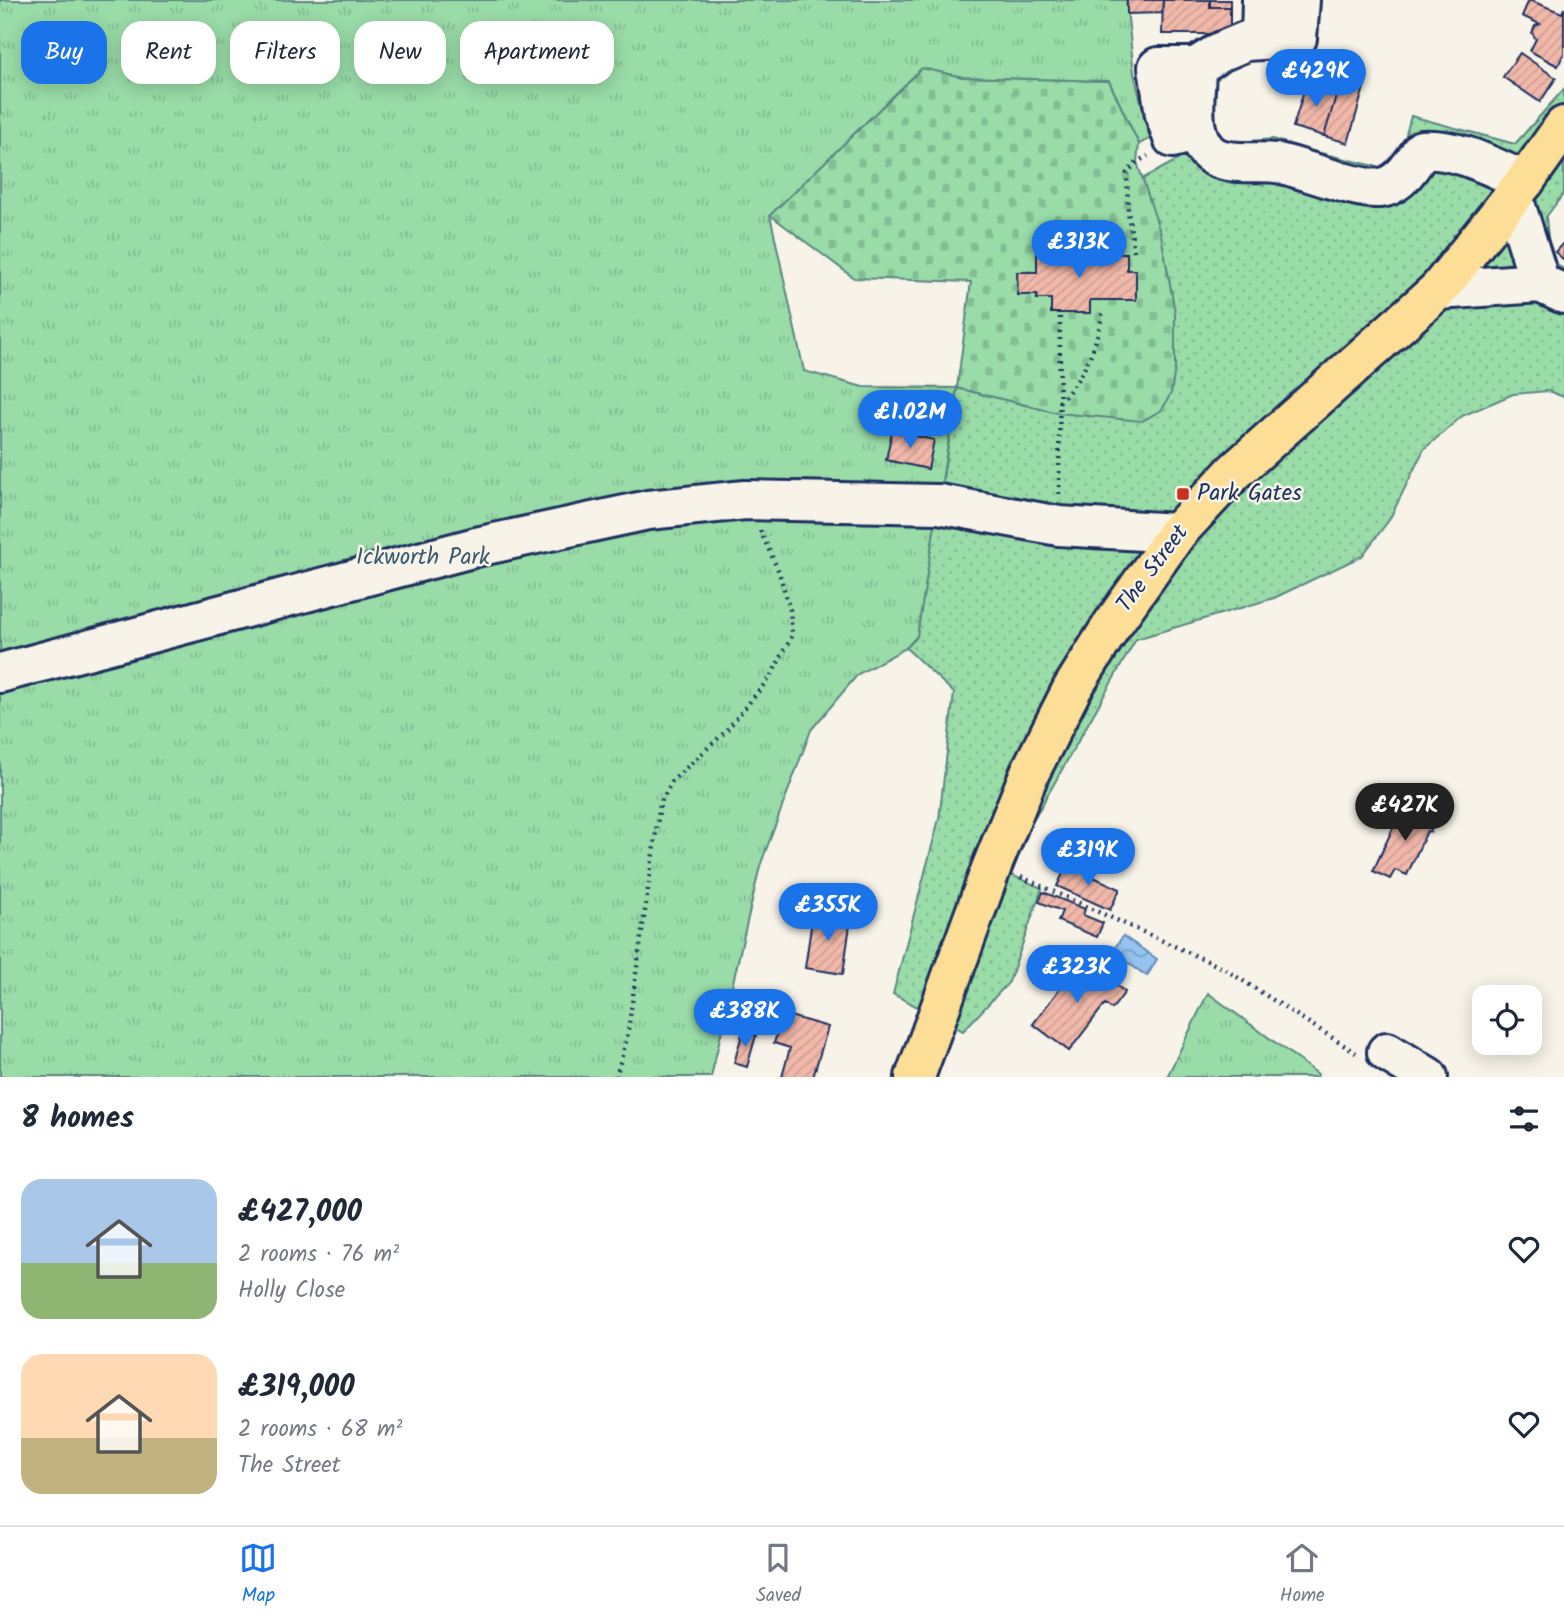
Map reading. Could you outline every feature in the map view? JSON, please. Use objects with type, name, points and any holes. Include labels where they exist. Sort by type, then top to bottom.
[{"type":"main road","name":"The Street","points":[[915,1077],[992,866],[1030,772],[1072,689],[1098,646],[1177,533],[1234,472],[1438,290],[1519,189],[1564,127]]},
{"type":"street","points":[[1261,40],[1262,0]]},
{"type":"street","points":[[1300,0],[1297,38],[1246,41],[1196,67],[1184,135],[1210,154],[1231,162],[1278,163],[1358,187],[1384,188],[1399,180],[1422,150],[1439,149],[1479,162],[1519,189],[1552,288],[1438,290]]},
{"type":"street","points":[[0,673],[476,547],[648,510],[745,500],[939,504],[1059,526],[1177,533]]},
{"type":"street","points":[[1387,1052],[1428,1077]]},
{"type":"path","points":[[1134,251],[1128,212],[1127,173],[1137,162],[1184,135]]},
{"type":"path","points":[[1058,403],[1070,392],[1085,366],[1099,334],[1103,310]]},
{"type":"path","points":[[1059,526],[1060,313]]},
{"type":"path","points":[[616,1077],[627,1038],[660,804],[672,781],[725,732],[771,676],[792,636],[790,610],[779,572],[745,500]]},
{"type":"path","points":[[1017,876],[1223,968],[1359,1055],[1387,1052]]},
{"type":"green space","name":"Ickworth Park","points":[[0,0],[1126,0],[1134,73],[1150,139],[1139,144],[1109,81],[963,77],[922,68],[770,215],[804,371],[863,387],[957,388],[917,636],[906,648],[858,674],[811,730],[760,866],[711,1077],[0,1077]]},
{"type":"green space","points":[[922,68],[963,77],[1109,81],[1139,144],[1137,162],[1161,235],[1175,312],[1175,368],[1171,393],[1162,410],[1142,421],[1058,413],[957,388],[971,282],[854,278],[770,215]]},
{"type":"green space","points":[[1564,89],[1564,193],[1546,217],[1550,258],[1564,270],[1564,397],[1548,391],[1513,394],[1462,416],[1424,449],[1389,520],[1362,556],[1274,598],[1136,639],[1004,872],[1042,888],[1009,982],[963,1031],[893,994],[939,819],[954,693],[906,648],[917,637],[0,1077],[939,504],[957,388],[1058,413],[1171,393],[1175,338],[1170,284],[1142,179],[1194,151],[1225,143],[1273,139],[1396,171],[1411,116],[1515,144]]},
{"type":"green space","points":[[1208,993],[1318,1074],[1317,1077],[1167,1077]]},
{"type":"water","points":[[1123,936],[1157,959],[1147,976],[1112,952]]},
{"type":"building","points":[[1127,0],[1163,0],[1162,13],[1127,14]]},
{"type":"building","points":[[1163,0],[1210,0],[1210,7],[1230,7],[1230,34],[1162,34]]},
{"type":"building","points":[[1210,0],[1230,0],[1230,7],[1210,7]]},
{"type":"building","points":[[1529,0],[1562,13],[1564,8],[1564,53],[1558,66],[1530,51],[1536,39],[1532,33],[1535,26],[1540,24],[1522,16]]},
{"type":"building","points":[[1520,53],[1556,78],[1540,102],[1503,77]]},
{"type":"building","points":[[1344,70],[1367,77],[1348,143],[1324,136]]},
{"type":"building","points":[[1307,81],[1338,90],[1324,136],[1293,127]]},
{"type":"building","points":[[1564,242],[1564,260],[1555,252]]},
{"type":"building","points":[[1127,253],[1127,270],[1136,270],[1136,300],[1090,300],[1090,313],[1051,313],[1051,299],[1037,299],[1037,295],[1018,295],[1017,272],[1037,272],[1037,254]]},
{"type":"building","points":[[892,431],[934,440],[928,469],[886,460]]},
{"type":"building","points":[[1420,804],[1439,812],[1407,875],[1395,870],[1390,879],[1373,871],[1398,817],[1411,823]]},
{"type":"building","points":[[1067,865],[1120,889],[1110,910],[1057,886]]},
{"type":"building","points":[[1043,892],[1085,909],[1083,915],[1103,923],[1097,937],[1058,921],[1062,911],[1039,902]]},
{"type":"building","points":[[813,913],[851,918],[843,974],[805,968]]},
{"type":"building","points":[[1082,959],[1125,992],[1112,1009],[1105,1004],[1069,1051],[1033,1024]]},
{"type":"building","points":[[783,1014],[828,1027],[813,1077],[782,1077],[790,1048],[774,1043]]},
{"type":"building","points":[[743,1031],[756,1035],[747,1067],[734,1063]]},
{"type":"place","name":"Park Gates","points":[[1183,494]]}]
